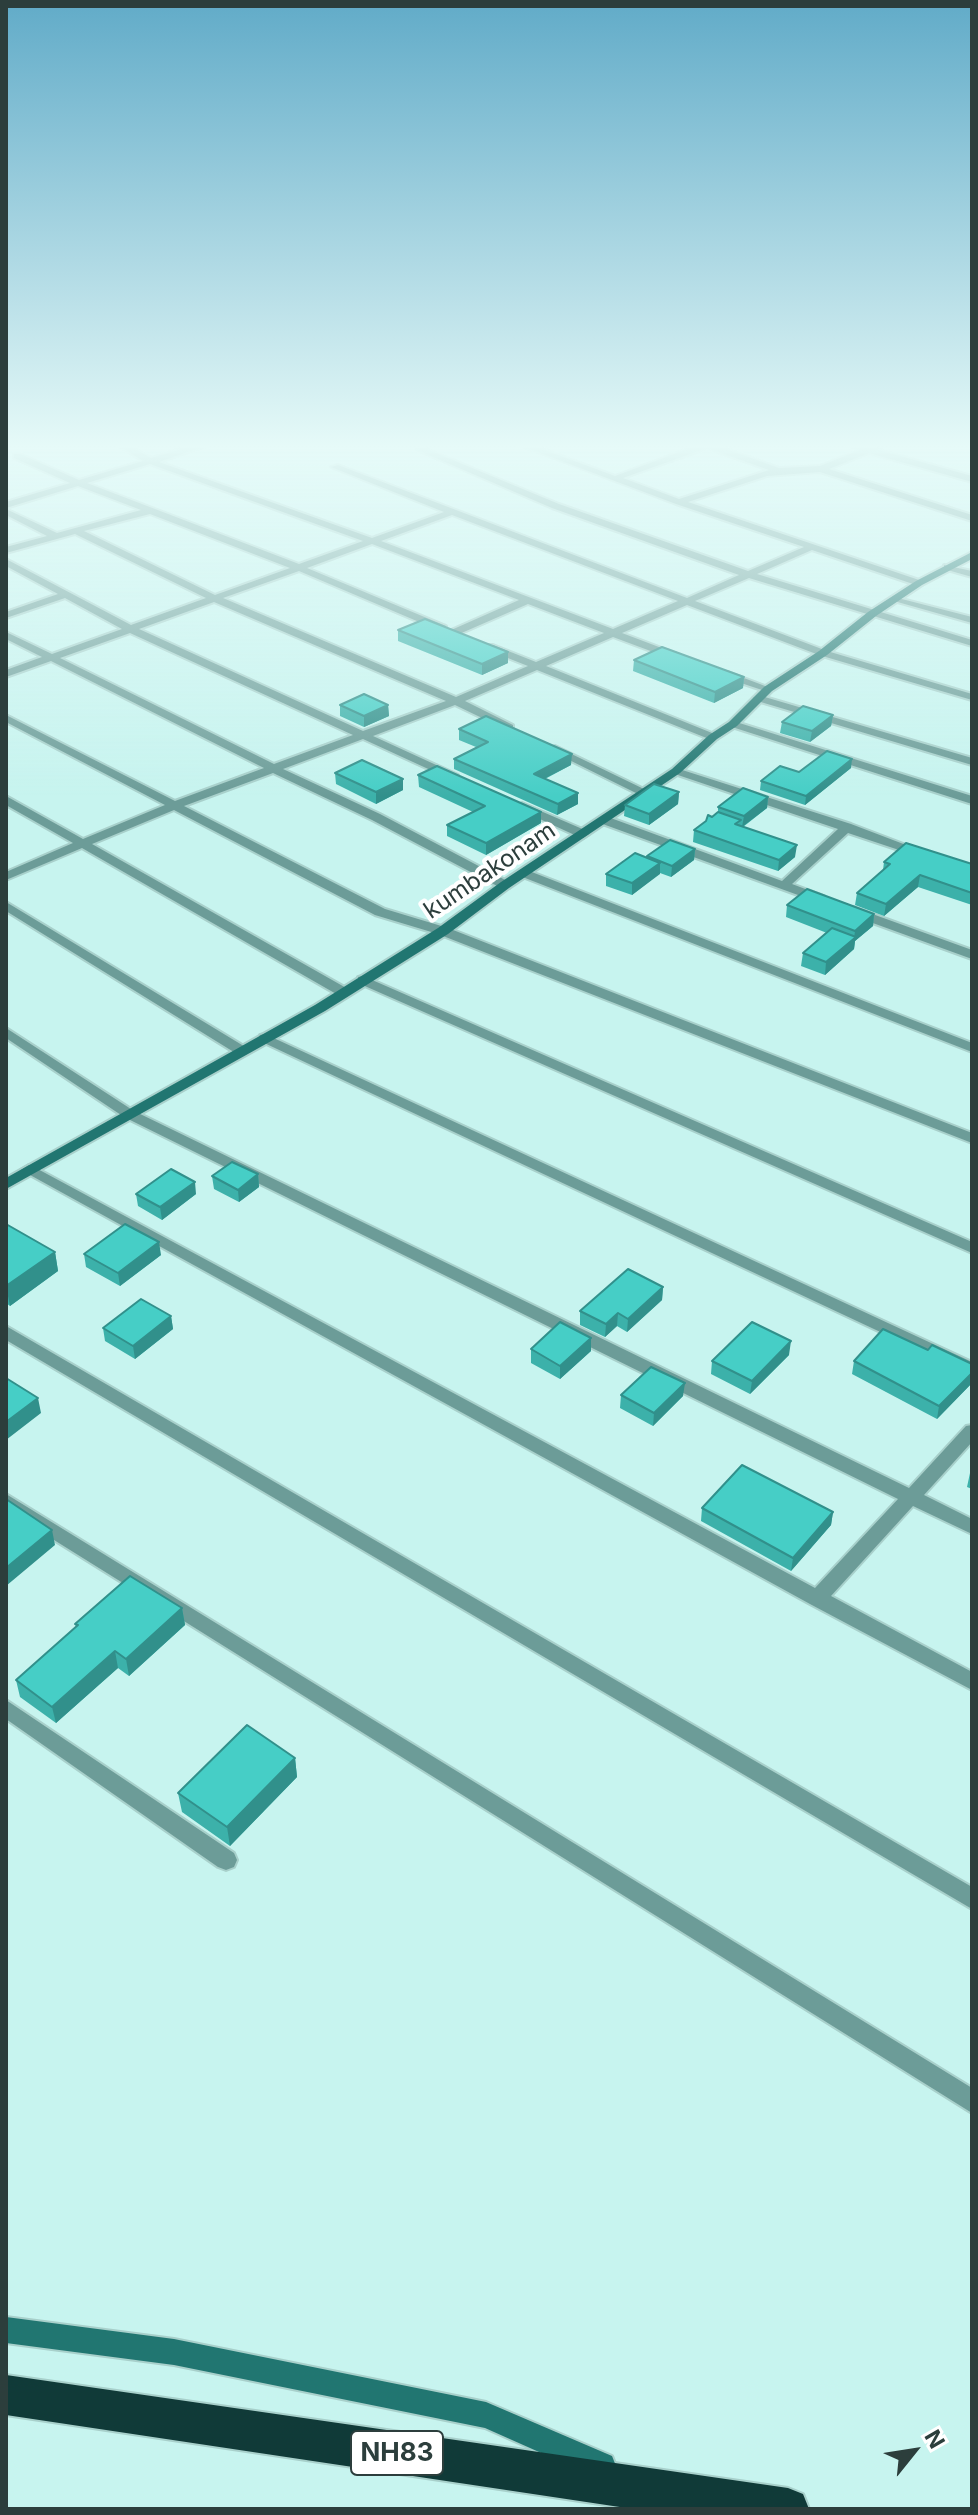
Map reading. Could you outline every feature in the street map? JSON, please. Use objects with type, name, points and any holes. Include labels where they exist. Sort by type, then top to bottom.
[{"type":"highway","name":"NH83","points":[[6,2395],[788,2509]]},
{"type":"street","points":[[7,562],[130,629],[473,785]]},
{"type":"street","points":[[141,562],[214,598],[456,701],[523,734]]},
{"type":"street","points":[[285,562],[467,638]]},
{"type":"street","points":[[6,674],[320,562]]},
{"type":"street","points":[[429,562],[682,659]]},
{"type":"street","points":[[586,562],[823,653],[972,697]]},
{"type":"street","points":[[716,562],[972,643]]},
{"type":"street","points":[[6,876],[175,805],[456,701],[777,562]]},
{"type":"street","points":[[860,562],[919,583]]},
{"type":"street","name":"kumbakonam","points":[[6,1184],[265,1038],[443,931],[505,885],[676,771],[713,737],[733,724],[763,694],[823,653],[872,614],[957,562]]},
{"type":"street","points":[[947,567],[972,574]]},
{"type":"street","points":[[6,615],[67,594]]},
{"type":"street","points":[[897,599],[972,620]]},
{"type":"street","points":[[453,633],[528,600]]},
{"type":"street","points":[[6,635],[376,817],[505,885]]},
{"type":"street","points":[[481,644],[713,737]]},
{"type":"street","points":[[711,669],[763,694],[972,762]]},
{"type":"street","points":[[6,718],[380,912],[443,931],[972,1138]]},
{"type":"street","points":[[733,724],[972,800]]},
{"type":"street","points":[[550,747],[644,793]]},
{"type":"street","points":[[676,771],[930,856]]},
{"type":"street","points":[[6,800],[343,992]]},
{"type":"street","points":[[514,803],[583,834]]},
{"type":"street","points":[[604,820],[827,902]]},
{"type":"street","points":[[783,886],[847,827]]},
{"type":"street","points":[[524,873],[972,1048]]},
{"type":"street","points":[[6,906],[242,1051]]},
{"type":"street","points":[[841,907],[972,955]]},
{"type":"street","points":[[363,980],[972,1248]]},
{"type":"street","points":[[6,1032],[129,1114],[972,1527]]},
{"type":"street","points":[[265,1038],[972,1369]]},
{"type":"street","points":[[29,1170],[972,1682]]},
{"type":"street","points":[[6,1332],[972,1899]]},
{"type":"street","points":[[817,1599],[972,1431]]},
{"type":"street","points":[[6,1501],[972,2101]]},
{"type":"street","points":[[6,1708],[226,1860]]},
{"type":"street","points":[[6,2330],[174,2352],[486,2415],[664,2493]]},
{"type":"building","points":[[425,619],[508,652],[482,664],[398,630]]},
{"type":"building","points":[[662,647],[744,677],[715,692],[634,660]]},
{"type":"building","points":[[364,694],[388,705],[364,716],[340,705]]},
{"type":"building","points":[[803,706],[833,715],[812,731],[782,722]]},
{"type":"building","points":[[486,716],[572,754],[534,774],[578,793],[558,804],[454,759],[488,742],[459,729]]},
{"type":"building","points":[[827,751],[852,759],[806,796],[761,781],[780,766],[799,772]]},
{"type":"building","points":[[362,760],[403,779],[376,792],[335,773]]},
{"type":"building","points":[[437,766],[541,812],[486,843],[447,825],[485,806],[418,775]]},
{"type":"building","points":[[654,784],[679,792],[649,814],[625,805]]},
{"type":"building","points":[[743,788],[768,797],[744,816],[718,807]]},
{"type":"building","points":[[718,812],[741,820],[735,824],[797,845],[779,860],[694,830],[706,821],[708,815],[712,817]]},
{"type":"building","points":[[670,840],[695,849],[672,866],[647,856]]},
{"type":"building","points":[[906,843],[972,864],[972,893],[920,875],[886,904],[857,893],[890,864],[884,862]]},
{"type":"building","points":[[635,853],[660,863],[632,883],[606,874]]},
{"type":"building","points":[[807,889],[874,914],[855,931],[787,905]]},
{"type":"building","points":[[832,928],[856,937],[826,962],[803,953]]},
{"type":"building","points":[[232,1162],[258,1174],[238,1190],[212,1176]]},
{"type":"building","points":[[171,1169],[195,1182],[160,1207],[136,1194]]},
{"type":"building","points":[[6,1224],[55,1252],[6,1286]]},
{"type":"building","points":[[125,1224],[159,1242],[118,1273],[84,1254]]},
{"type":"building","points":[[628,1269],[663,1287],[628,1319],[618,1313],[606,1324],[580,1311]]},
{"type":"building","points":[[141,1299],[171,1316],[133,1346],[103,1328]]},
{"type":"building","points":[[560,1322],[591,1338],[560,1366],[531,1349]]},
{"type":"building","points":[[752,1322],[791,1341],[752,1381],[712,1361]]},
{"type":"building","points":[[883,1329],[928,1350],[932,1345],[972,1364],[972,1373],[939,1406],[854,1361]]},
{"type":"building","points":[[651,1367],[685,1383],[654,1413],[621,1395]]},
{"type":"building","points":[[6,1378],[38,1398],[6,1422]]},
{"type":"building","points":[[742,1465],[833,1512],[793,1558],[702,1508]]},
{"type":"building","points":[[6,1499],[52,1530],[6,1568]]},
{"type":"building","points":[[130,1576],[182,1608],[126,1659],[115,1651],[52,1707],[16,1680],[78,1625],[75,1624]]},
{"type":"building","points":[[247,1725],[295,1758],[227,1827],[178,1793]]}]
